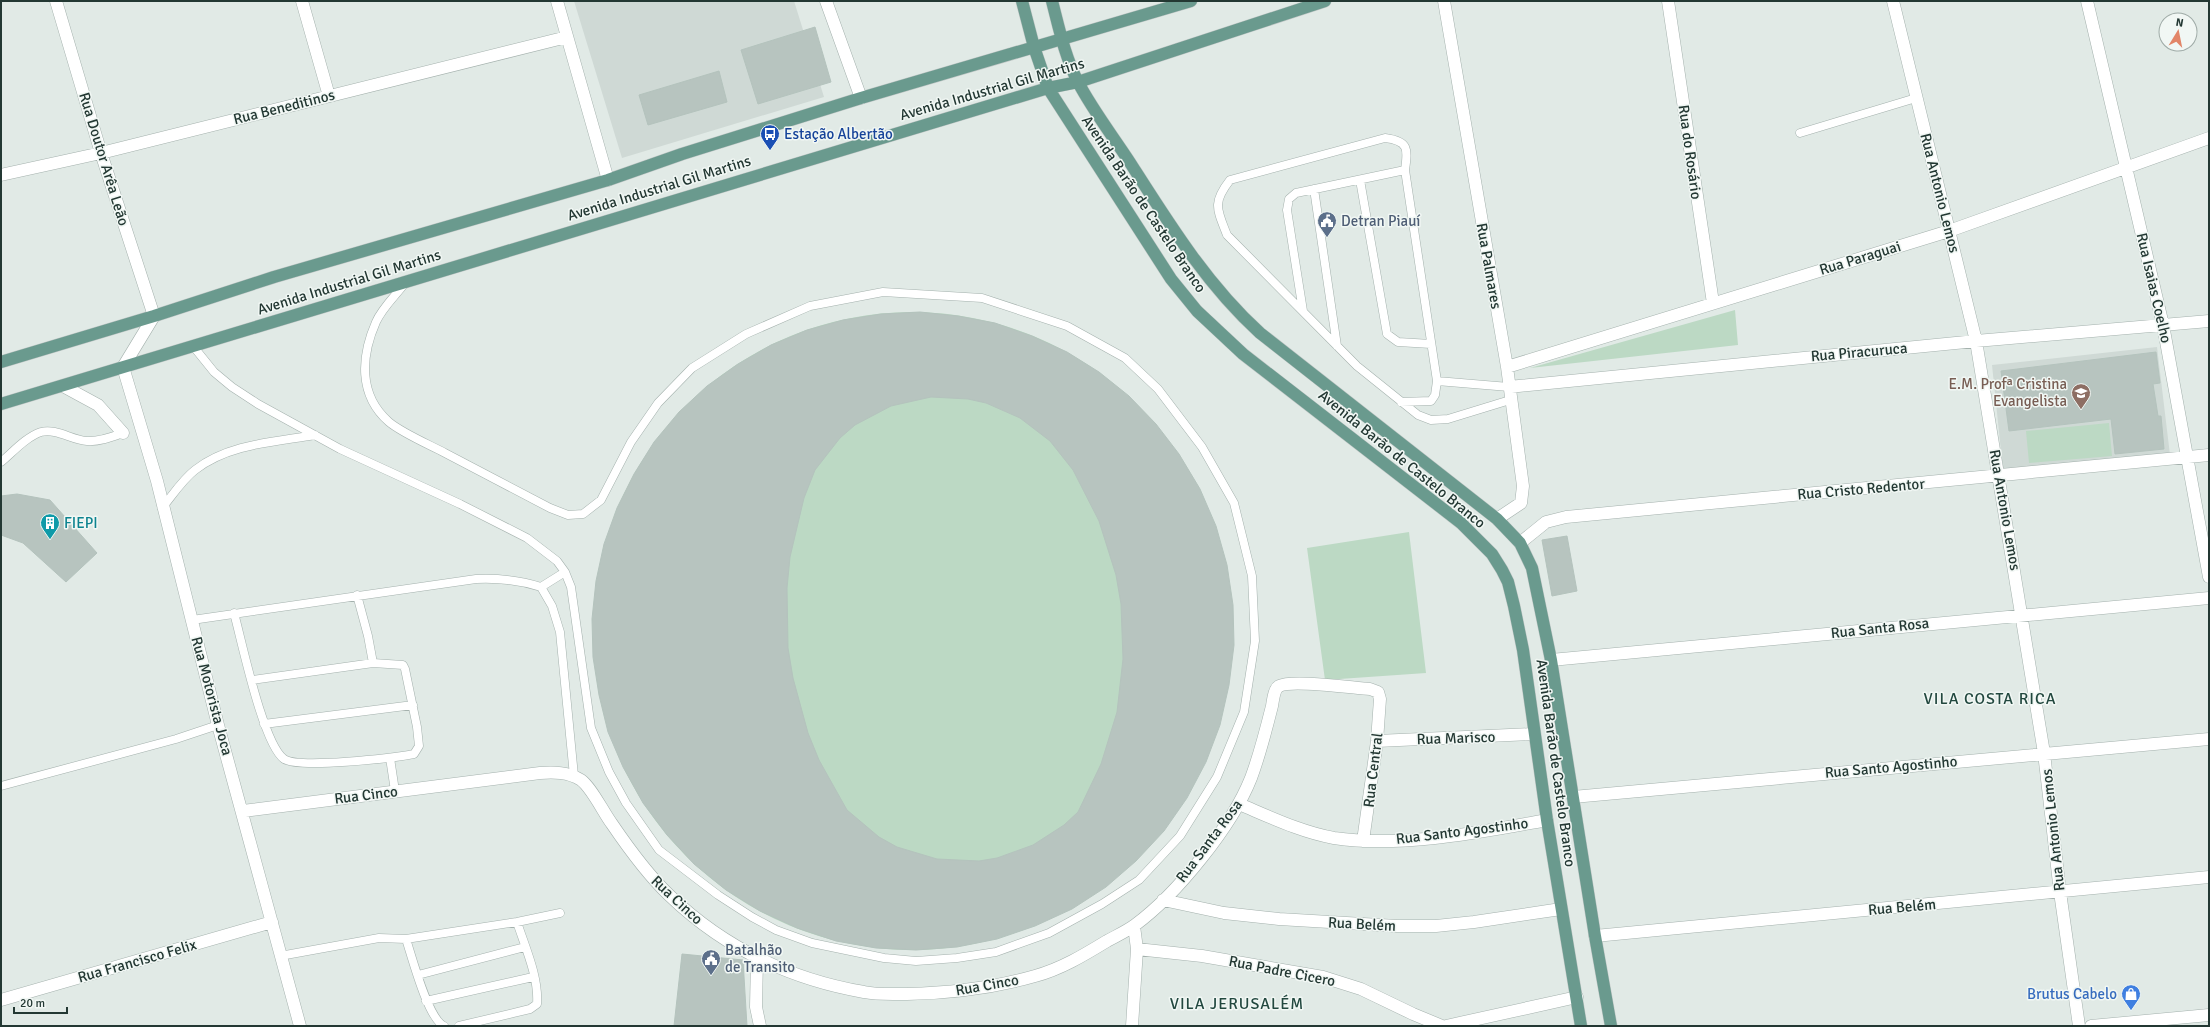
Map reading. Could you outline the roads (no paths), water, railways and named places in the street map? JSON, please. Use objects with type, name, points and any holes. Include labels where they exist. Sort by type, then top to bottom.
[{"type":"main road","name":"Avenida Barão de Castelo Branco","points":[[1022,1],[1034,48],[1048,88],[1171,279],[1196,312],[1243,354],[1461,523],[1492,554],[1508,582],[1523,650],[1547,820],[1581,1026]]},
{"type":"main road","name":"Avenida Barão de Castelo Branco","points":[[1052,1],[1062,39],[1078,82],[1176,233],[1211,283],[1239,314],[1274,345],[1497,519],[1520,543],[1532,568],[1551,660],[1595,936],[1611,1026]]},
{"type":"main road","name":"Avenida Industrial Gil Martins","points":[[1,362],[154,316],[274,277],[608,180],[682,154],[861,98],[1034,48],[1175,3],[1191,1]]},
{"type":"main road","name":"Avenida Industrial Gil Martins","points":[[1,404],[682,197],[1048,88],[1078,82],[1325,1]]},
{"type":"street","name":"Rua Doutor Arêa Leão","points":[[56,1],[101,153],[154,316]]},
{"type":"street","points":[[302,1],[329,96]]},
{"type":"street","points":[[557,1],[608,180]]},
{"type":"street","points":[[826,1],[861,98]]},
{"type":"street","name":"Rua Palmares","points":[[1444,1],[1507,366],[1508,387],[1523,486],[1520,504],[1497,519]]},
{"type":"street","name":"Rua do Rosário","points":[[1668,1],[1713,303]]},
{"type":"street","name":"Rua Antonio Lemos","points":[[1893,1],[1976,341],[2023,614],[2044,753],[2060,892],[2079,1026]]},
{"type":"street","name":"Rua Isaias Coelho","points":[[2086,1],[2163,325],[2209,577]]},
{"type":"street","name":"Rua Beneditinos","points":[[1,175],[101,153],[567,37]]},
{"type":"street","name":"Rua Paraguai","points":[[1507,366],[1949,231],[2209,138]]},
{"type":"street","points":[[123,367],[154,316]]},
{"type":"street","name":"Rua Piracuruca","points":[[1508,387],[1976,341],[2209,321]]},
{"type":"street","name":"Rua Motorista Joca","points":[[123,367],[157,481],[162,508],[218,725],[243,811],[280,956],[300,1026]]},
{"type":"street","points":[[63,386],[98,406],[123,433]]},
{"type":"street","name":"Rua Cristo Redentor","points":[[1520,543],[1529,534],[1546,522],[1566,517],[2209,455]]},
{"type":"street","name":"Rua Santa Rosa","points":[[1551,660],[2023,614],[2209,598]]},
{"type":"street","name":"Rua Santa Rosa","points":[[1134,926],[1162,900],[1191,869],[1240,804],[1264,742],[1276,688],[1279,686],[1297,683],[1370,689],[1376,690],[1380,699]]},
{"type":"street","name":"Rua Central","points":[[1363,841],[1377,741],[1380,699]]},
{"type":"street","name":"Rua Marisco","points":[[1377,741],[1534,734]]},
{"type":"street","name":"Rua Santo Agostinho","points":[[1573,797],[2209,739]]},
{"type":"street","name":"Rua Cinco","points":[[243,811],[540,773],[558,772],[574,776],[585,783],[624,842],[645,869],[668,894],[710,930],[756,959],[794,973],[864,992],[932,994],[967,991],[1034,977],[1057,969],[1134,926]]},
{"type":"street","name":"Rua Santo Agostinho","points":[[1240,804],[1308,831],[1333,837],[1363,841],[1444,836],[1547,820]]},
{"type":"street","name":"Rua Belém","points":[[1595,936],[2209,877]]},
{"type":"street","name":"Rua Belém","points":[[1162,900],[1224,913],[1279,919],[1396,926],[1436,926],[1466,923],[1561,909]]},
{"type":"street","name":"Rua Francisco Felix","points":[[1,1000],[272,922]]},
{"type":"street","points":[[1132,1026],[1137,949],[1134,926]]},
{"type":"street","name":"Rua Padre Cicero","points":[[1137,949],[1202,956],[1323,977],[1361,989],[1412,1014],[1442,1026]]},
{"type":"street","points":[[756,959],[756,1007],[760,1026]]},
{"type":"street","points":[[1446,1026],[1577,997]]},
{"type":"street","points":[[2091,1026],[2209,1015]]},
{"type":"lane","points":[[1800,133],[1916,98]]},
{"type":"lane","points":[[1402,402],[1431,401],[1436,395],[1437,382],[1404,170],[1407,154],[1405,146],[1399,139],[1385,138],[1230,180],[1220,193],[1218,210],[1227,235],[1357,366],[1418,415],[1431,420],[1448,419],[1510,400]]},
{"type":"lane","points":[[1303,311],[1287,210],[1289,200],[1296,193],[1404,170]]},
{"type":"lane","points":[[1360,180],[1387,334],[1398,342],[1431,344]]},
{"type":"lane","points":[[1314,189],[1337,346]]},
{"type":"lane","points":[[193,346],[214,372],[232,387],[258,404],[315,435],[526,538],[547,552],[557,561],[565,572],[571,587],[590,728],[609,772],[626,803],[659,850],[718,895],[752,918],[776,930],[812,943],[884,958],[916,961],[950,959],[996,952],[1049,933],[1102,904],[1139,880],[1180,836],[1217,777],[1244,712],[1255,641],[1252,576],[1234,503],[1202,447],[1158,389],[1125,358],[1066,326],[982,298],[883,292],[810,306],[746,334],[692,368],[658,403],[631,442],[601,500],[583,514],[568,515],[550,508],[390,423],[379,412],[367,387],[364,373],[368,347],[377,320],[405,282]]},
{"type":"lane","points":[[1437,382],[1508,387]]},
{"type":"lane","points":[[1,462],[35,435],[42,432],[57,433],[89,441],[98,441],[123,433]]},
{"type":"lane","points":[[162,508],[193,472],[210,460],[226,452],[315,435]]},
{"type":"lane","points":[[541,587],[565,572]]},
{"type":"lane","points":[[192,620],[476,578],[502,578],[527,582],[541,587],[552,606],[560,632],[574,776]]},
{"type":"lane","points":[[357,595],[368,636],[372,664]]},
{"type":"lane","points":[[234,613],[252,680],[264,724],[277,754],[286,760],[312,763],[390,758],[414,754],[419,746],[413,705],[405,669],[402,666],[372,664],[252,680]]},
{"type":"lane","points":[[264,724],[413,705]]},
{"type":"lane","points":[[1,786],[176,739],[218,725]]},
{"type":"lane","points":[[390,758],[395,791]]},
{"type":"lane","points":[[280,956],[379,938],[406,939],[518,922],[560,913]]},
{"type":"lane","points":[[459,1026],[530,1009],[537,1004],[537,995],[533,977],[518,922]]},
{"type":"lane","points":[[406,939],[426,1001],[438,1024],[444,1026]]},
{"type":"lane","points":[[418,974],[525,947]]},
{"type":"lane","points":[[426,1001],[533,977]]},
{"type":"place","name":"Estação Albertão","points":[[770,151]]},
{"type":"place","name":"Detran Piauí","points":[[1327,238]]},
{"type":"place","name":"E.M. Profª Cristina Evangelista","points":[[2081,410]]},
{"type":"place","name":"FIEPI","points":[[50,540]]},
{"type":"place","name":"Batalhão de Transito","points":[[711,976]]},
{"type":"place","name":"Brutus Cabelo","points":[[2131,1011]]},
{"type":"district","name":"VILA COSTA RICA","points":[[1990,698]]},
{"type":"district","name":"VILA JERUSALÉM","points":[[1237,1003]]}]
